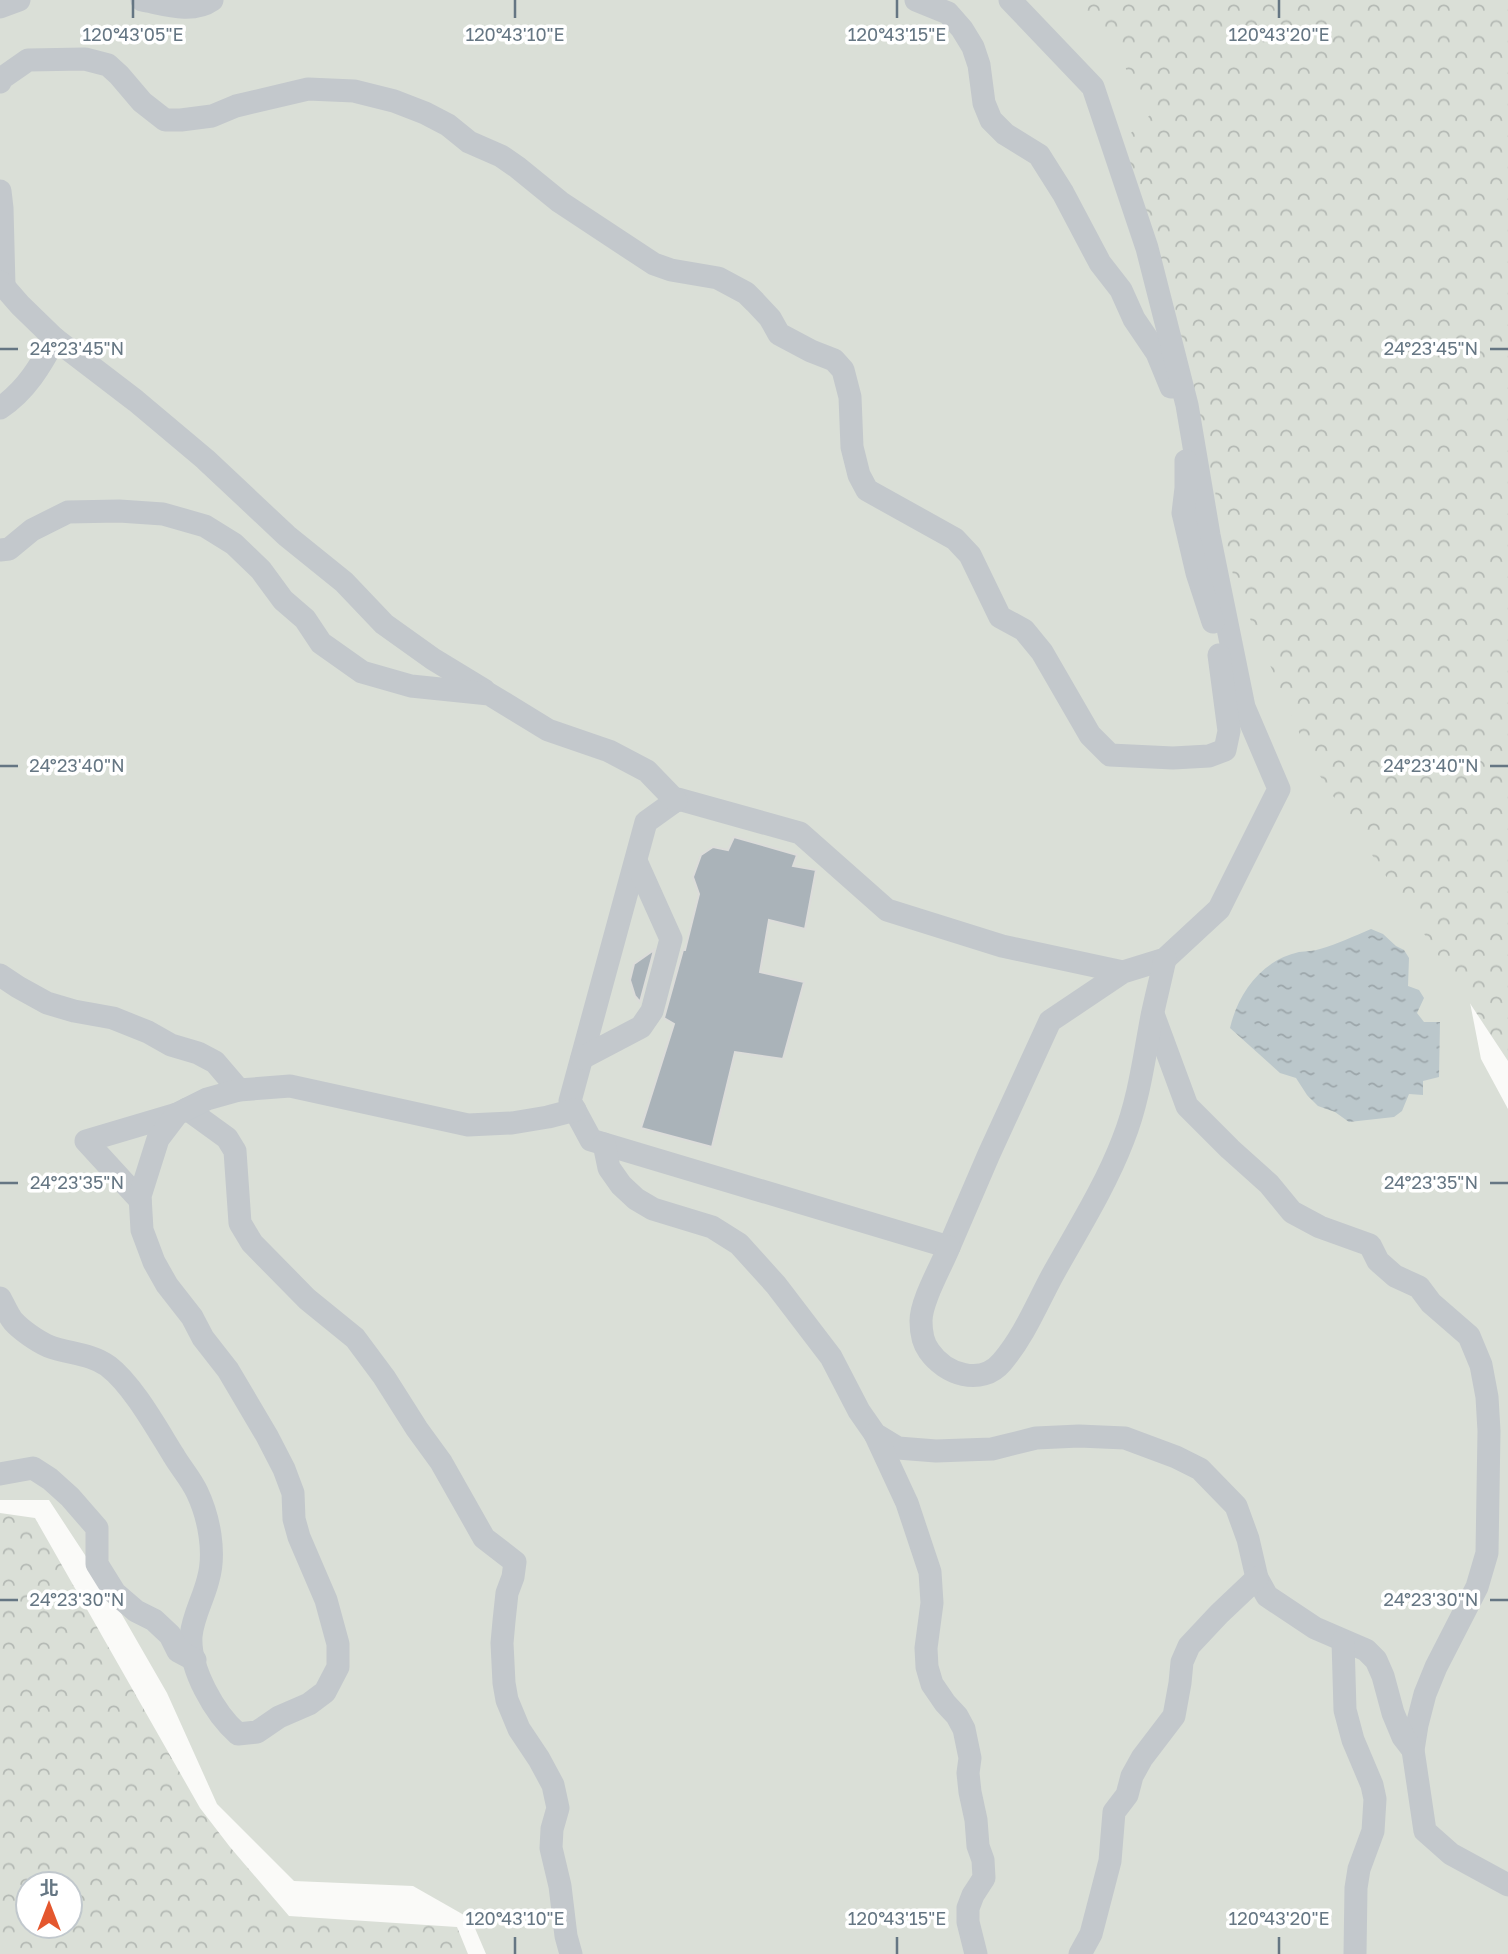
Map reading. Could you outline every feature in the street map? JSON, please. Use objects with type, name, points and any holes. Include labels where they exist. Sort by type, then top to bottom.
[{"type":"street","points":[[0,7],[19,0]]},
{"type":"street","points":[[142,0],[184,8],[206,5],[212,0]]},
{"type":"street","points":[[0,82],[28,60],[85,59],[108,65],[142,102],[166,120],[212,116],[236,106],[308,89],[331,89],[354,91],[394,101],[448,125],[470,142],[517,167],[560,202],[654,264],[671,270],[718,278],[746,293],[770,318],[779,334],[834,360],[843,370],[850,397],[852,447],[859,475],[867,490],[955,539],[970,555],[1000,617],[1024,630],[1042,652],[1090,735],[1110,755],[1173,758],[1209,756],[1225,750],[1229,731],[1217,637],[1197,573],[1183,513],[1186,488],[1184,429],[1175,397],[1157,353],[1133,319],[1121,290],[1100,262],[1039,155],[1005,134],[991,120],[984,103],[979,65],[973,47],[962,29],[948,13],[916,0]]},
{"type":"street","points":[[1010,0],[1093,87],[1147,248],[1187,405],[1209,535],[1244,707],[1279,789],[1219,909],[1165,959],[1122,972],[1050,1021],[922,1307],[921,1323],[928,1350],[958,1374],[982,1374],[1000,1364],[1025,1331],[1093,1204],[1123,1139],[1141,1080],[1165,959]]},
{"type":"street","points":[[0,191],[2,284],[55,338],[205,459],[287,537],[344,582],[384,624],[433,659],[548,730],[609,751],[647,771],[676,800]]},
{"type":"street","points":[[0,408],[13,400],[37,372],[55,338]]},
{"type":"street","points":[[0,550],[9,549],[32,530],[68,512],[163,514],[205,526],[234,544],[261,570],[284,600],[305,619],[321,643],[362,672],[411,686],[489,694]]},
{"type":"street","points":[[949,1247],[591,1140],[570,1101],[646,822],[678,799],[800,833],[887,910],[1002,946],[1122,972]]},
{"type":"street","points":[[582,1058],[641,1027],[652,1011],[671,939],[636,861]]},
{"type":"street","points":[[0,975],[47,1003],[113,1018],[171,1045],[198,1053],[215,1062],[239,1090]]},
{"type":"street","points":[[1153,1014],[1187,1106],[1269,1184],[1292,1212],[1320,1227],[1370,1245],[1378,1261],[1395,1276],[1419,1287],[1431,1303],[1469,1336],[1481,1365],[1487,1397],[1489,1431],[1487,1553],[1477,1587],[1429,1685],[1413,1750],[1425,1830],[1451,1854],[1508,1885]]},
{"type":"street","points":[[140,1200],[86,1141],[182,1112],[207,1099],[239,1090],[290,1086],[468,1125],[524,1121],[575,1110]]},
{"type":"street","points":[[0,1298],[13,1321],[47,1345],[96,1359],[109,1367],[156,1426],[196,1491],[205,1516],[211,1563],[194,1616],[191,1639],[200,1678],[215,1708],[227,1724],[238,1734],[257,1732],[279,1717],[309,1704],[325,1692],[338,1667],[338,1644],[326,1600],[299,1537],[293,1493],[284,1469],[229,1370],[203,1338],[192,1317],[167,1285],[154,1262],[142,1230],[140,1200],[144,1180],[158,1139],[182,1112]]},
{"type":"street","points":[[182,1112],[227,1138],[234,1151],[240,1223],[252,1243],[307,1299],[355,1338],[441,1462],[484,1538],[515,1562],[507,1593],[502,1675],[507,1700],[519,1729],[553,1786],[558,1808],[552,1829],[551,1848],[571,1954]]},
{"type":"street","points":[[604,1144],[609,1168],[621,1185],[636,1199],[653,1209],[712,1227],[739,1244],[776,1285],[831,1357],[859,1411],[876,1434],[907,1503],[930,1572],[932,1603],[926,1648],[927,1667],[932,1684],[964,1729],[970,1758],[968,1773],[984,1878],[968,1908],[968,1922],[976,1954]]},
{"type":"street","points":[[876,1434],[898,1448],[936,1451],[992,1449],[1036,1438],[1125,1438],[1200,1469],[1236,1506],[1248,1539],[1257,1578],[1267,1596],[1315,1628],[1366,1650],[1376,1660],[1393,1713],[1403,1737],[1413,1750]]},
{"type":"street","points":[[0,1474],[33,1468],[70,1497],[97,1528],[97,1564],[115,1593],[136,1611],[155,1620],[170,1635],[178,1651],[195,1661]]},
{"type":"street","points":[[1080,1954],[1091,1934],[1110,1861],[1114,1812],[1127,1795],[1132,1776],[1142,1758],[1174,1716],[1182,1662],[1189,1646],[1257,1578]]},
{"type":"street","points":[[1343,1641],[1345,1710],[1375,1799],[1373,1831],[1359,1869],[1356,1888],[1356,1954]]},
{"type":"green space","points":[[0,0],[1112,0],[1460,951],[1481,1059],[1508,1109],[1508,1954],[486,1954],[471,1919],[413,1886],[294,1881],[217,1804],[167,1693],[106,1587],[49,1500],[0,1500]]},
{"type":"green space","points":[[1061,0],[1508,0],[1508,1061],[1314,767],[1235,584],[1171,289],[1116,147],[1150,115],[1112,42]]},
{"type":"green space","points":[[0,1513],[35,1518],[200,1808],[289,1916],[457,1927],[468,1954],[0,1954]]},
{"type":"water","points":[[1371,929],[1383,934],[1404,950],[1409,958],[1408,986],[1419,990],[1424,998],[1417,1013],[1424,1022],[1440,1022],[1439,1077],[1423,1081],[1423,1095],[1409,1094],[1402,1111],[1394,1117],[1349,1122],[1335,1112],[1318,1106],[1296,1078],[1280,1073],[1230,1028],[1246,991],[1263,970],[1274,962],[1299,952],[1327,947]]},
{"type":"building","points":[[734,837],[797,855],[793,866],[816,870],[805,929],[769,920],[760,972],[804,982],[783,1059],[735,1052],[712,1147],[641,1128],[674,1024],[664,1018],[699,894],[693,877],[701,855],[713,847],[728,850]]},
{"type":"building","points":[[654,950],[640,1002],[630,980],[634,964]]}]
